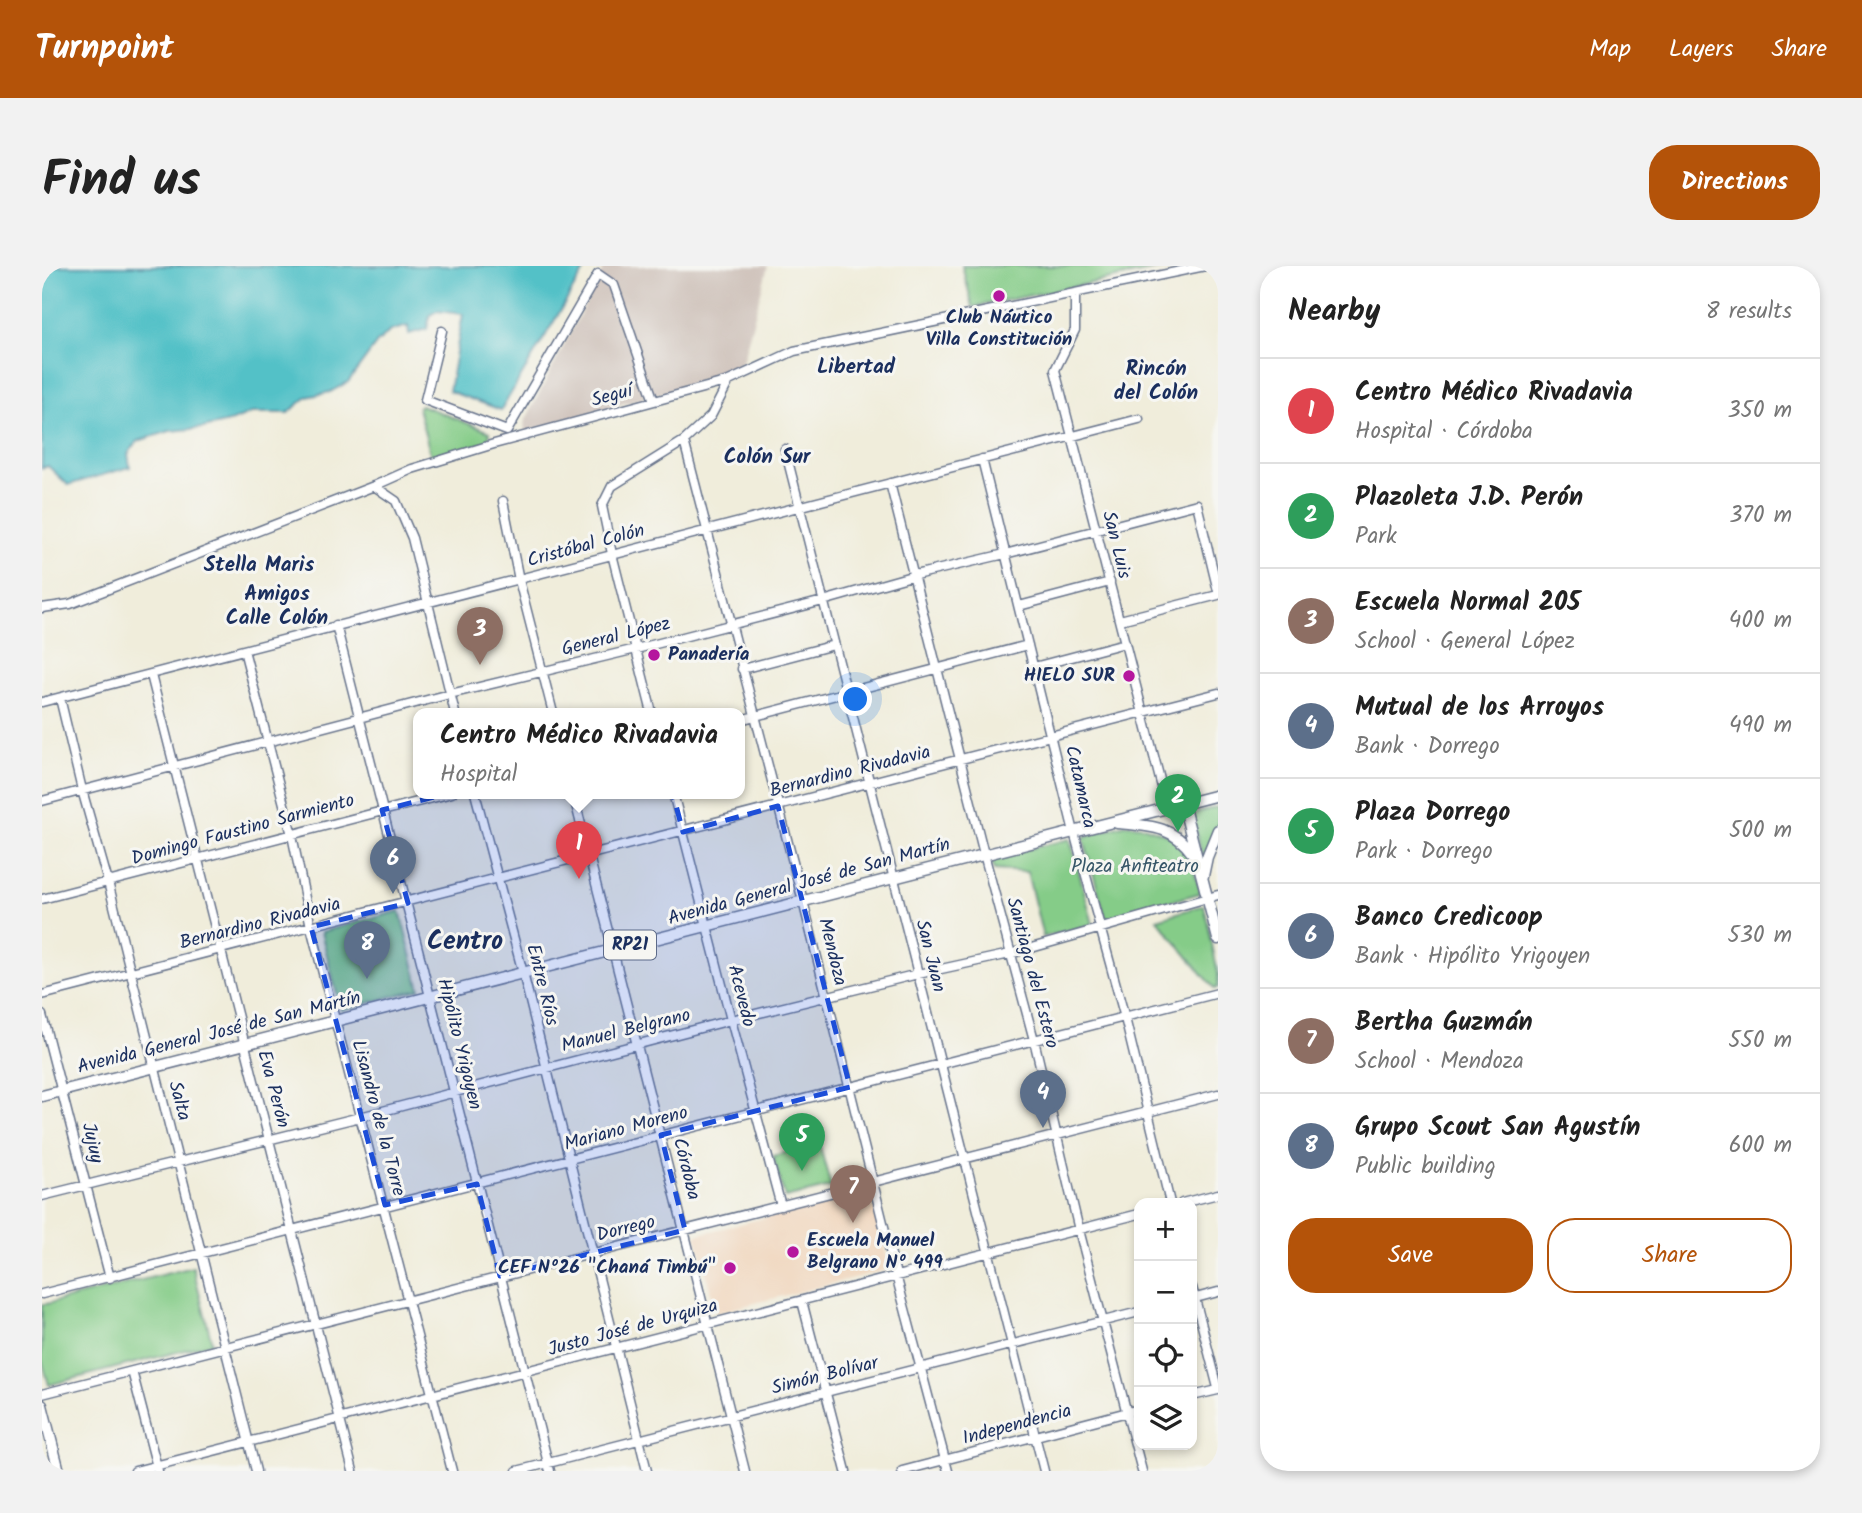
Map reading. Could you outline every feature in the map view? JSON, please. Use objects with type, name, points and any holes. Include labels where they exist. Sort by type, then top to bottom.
[{"type":"main road","name":"Avenida General José de San Martín","points":[[42,1096],[1218,795]]},
{"type":"main road","points":[[1183,804],[1203,880],[1213,896],[1218,939]]},
{"type":"main road","points":[[1109,822],[1163,829],[1183,840],[1197,860]]},
{"type":"main road","points":[[1203,880],[1207,856],[1218,830]]},
{"type":"main road","points":[[42,1405],[59,1471]]},
{"type":"street","name":"Seguí","points":[[42,608],[70,604],[412,469],[494,444],[729,381],[794,351],[1205,266]]},
{"type":"street","points":[[442,331],[425,400],[506,431],[598,274],[614,285],[654,401]]},
{"type":"street","name":"San Luis","points":[[1075,293],[1075,330],[1055,370],[1167,807]]},
{"type":"street","points":[[651,708],[602,506],[612,486],[684,441],[711,416],[729,381]]},
{"type":"street","name":"Cristóbal Colón","points":[[42,702],[1139,419]]},
{"type":"street","points":[[494,444],[500,428]]},
{"type":"street","name":"Mendoza","points":[[684,441],[948,1471]]},
{"type":"street","name":"San Juan","points":[[785,449],[1044,1471]]},
{"type":"street","name":"Catamarca","points":[[982,459],[1074,832],[1125,1018],[1169,1198]]},
{"type":"street","name":"Santiago del Estero","points":[[890,483],[1142,1471]]},
{"type":"street","points":[[374,486],[396,501],[412,538],[454,708]]},
{"type":"street","points":[[503,501],[519,580],[551,708]]},
{"type":"street","name":"General López","points":[[42,801],[1197,504],[1218,593]]},
{"type":"street","points":[[1018,607],[1110,582]]},
{"type":"street","points":[[1120,620],[1218,593]]},
{"type":"street","name":"Hipólito Yrigoyen","points":[[336,625],[549,1467]]},
{"type":"street","points":[[1034,667],[1125,643]]},
{"type":"street","points":[[742,669],[834,645]]},
{"type":"street","points":[[745,719],[1028,645]]},
{"type":"street","name":"Lisandro de la Torre","points":[[244,650],[292,835],[311,927],[452,1471]]},
{"type":"street","name":"Eva Perón","points":[[151,674],[353,1471]]},
{"type":"street","name":"Bernardino Rivadavia","points":[[42,995],[1218,693]]},
{"type":"street","name":"Salta","points":[[60,698],[256,1471]]},
{"type":"street","name":"Domingo Faustino Sarmiento","points":[[42,899],[427,799]]},
{"type":"street","name":"Entre Ríos","points":[[477,799],[523,973],[647,1471]]},
{"type":"street","name":"Córdoba","points":[[574,799],[746,1471]]},
{"type":"street","name":"Acevedo","points":[[675,799],[730,1020],[781,1206]]},
{"type":"street","name":"Manuel Belgrano","points":[[42,1196],[360,1117],[730,1020],[1010,954],[1213,896]]},
{"type":"street","name":"Mariano Moreno","points":[[42,1294],[1218,993]]},
{"type":"street","name":"Jujuy","points":[[42,1015],[110,1278]]},
{"type":"street","name":"Dorrego","points":[[42,1394],[1218,1094]]},
{"type":"street","points":[[1197,1199],[1218,1194]]},
{"type":"street","name":"Justo José de Urquiza","points":[[135,1471],[157,1468],[249,1442],[1134,1215]]},
{"type":"street","points":[[1197,1298],[1218,1292]]},
{"type":"street","points":[[802,1301],[846,1471]]},
{"type":"street","name":"Simón Bolívar","points":[[517,1471],[549,1467],[639,1439],[1134,1313]]},
{"type":"street","points":[[1197,1313],[1218,1389],[1197,1395]]},
{"type":"street","points":[[132,1371],[157,1468]]},
{"type":"street","name":"Independencia","points":[[902,1471],[1134,1410]]},
{"type":"highlighted area","points":[[659,741],[683,832],[778,806],[850,1087],[661,1135],[685,1230],[500,1276],[477,1184],[385,1205],[311,927],[408,903],[382,810]]},
{"type":"shaded area","points":[[605,266],[768,266],[740,370],[525,432],[524,423]]},
{"type":"shaded area","points":[[870,1191],[890,1269],[716,1313],[696,1235]]},
{"type":"green space","name":"Club Náutico Villa Constitución","points":[[962,266],[1175,266],[973,307]]},
{"type":"green space","points":[[421,405],[490,432],[488,442],[431,456],[418,408]]},
{"type":"green space","points":[[1218,807],[1218,825],[1203,860],[1192,814]]},
{"type":"green space","name":"Plaza Anfiteatro","points":[[1125,824],[1143,826],[1183,840],[1200,893],[1106,919],[1083,837]]},
{"type":"green space","points":[[1070,839],[1093,924],[1043,937],[1027,872],[994,870],[991,858]]},
{"type":"green space","points":[[1204,905],[1218,973],[1218,987],[1215,989],[1157,919]]},
{"type":"green space","points":[[400,911],[420,989],[341,1010],[321,932]]},
{"type":"green space","points":[[819,1143],[831,1187],[785,1198],[773,1156]]},
{"type":"green space","points":[[193,1267],[212,1343],[49,1385],[42,1360],[42,1305]]},
{"type":"water","points":[[42,266],[587,266],[501,410],[449,391],[463,314],[437,311],[430,315],[427,329],[409,334],[408,326],[390,331],[377,343],[348,382],[330,392],[307,397],[288,413],[251,413],[233,421],[203,428],[170,431],[138,441],[128,454],[130,467],[68,485],[48,466],[42,468]]},
{"type":"place","name":"Club Náutico Villa Constitución","points":[[999,296]]},
{"type":"place","name":"Panadería","points":[[654,655]]},
{"type":"place","name":"Escuela Normal 205","points":[[480,665]]},
{"type":"place","name":"HIELO SUR","points":[[1129,676]]},
{"type":"place","name":"Plazoleta J.D. Perón","points":[[1178,832]]},
{"type":"place","name":"Centro Médico Rivadavia","points":[[579,879]]},
{"type":"place","name":"Banco Credicoop","points":[[393,894]]},
{"type":"place","name":"Grupo Scout San Agustín","points":[[367,979]]},
{"type":"place","name":"Mutual de los Arroyos","points":[[1043,1128]]},
{"type":"place","name":"Plaza Dorrego","points":[[802,1171]]},
{"type":"place","name":"Bertha Guzmán","points":[[853,1223]]},
{"type":"place","name":"Escuela Manuel Belgrano Nº 499","points":[[793,1252]]},
{"type":"place","name":"CEF Nº26 \"Chaná Timbú\"","points":[[730,1268]]},
{"type":"district","name":"Libertad","points":[[856,367]]},
{"type":"district","name":"Rincón del Colón","points":[[1156,381]]},
{"type":"district","name":"Colón Sur","points":[[767,457]]},
{"type":"district","name":"Stella Maris","points":[[259,565]]},
{"type":"district","name":"Amigos Calle Colón","points":[[277,606]]},
{"type":"district","name":"Centro","points":[[465,942]]}]
